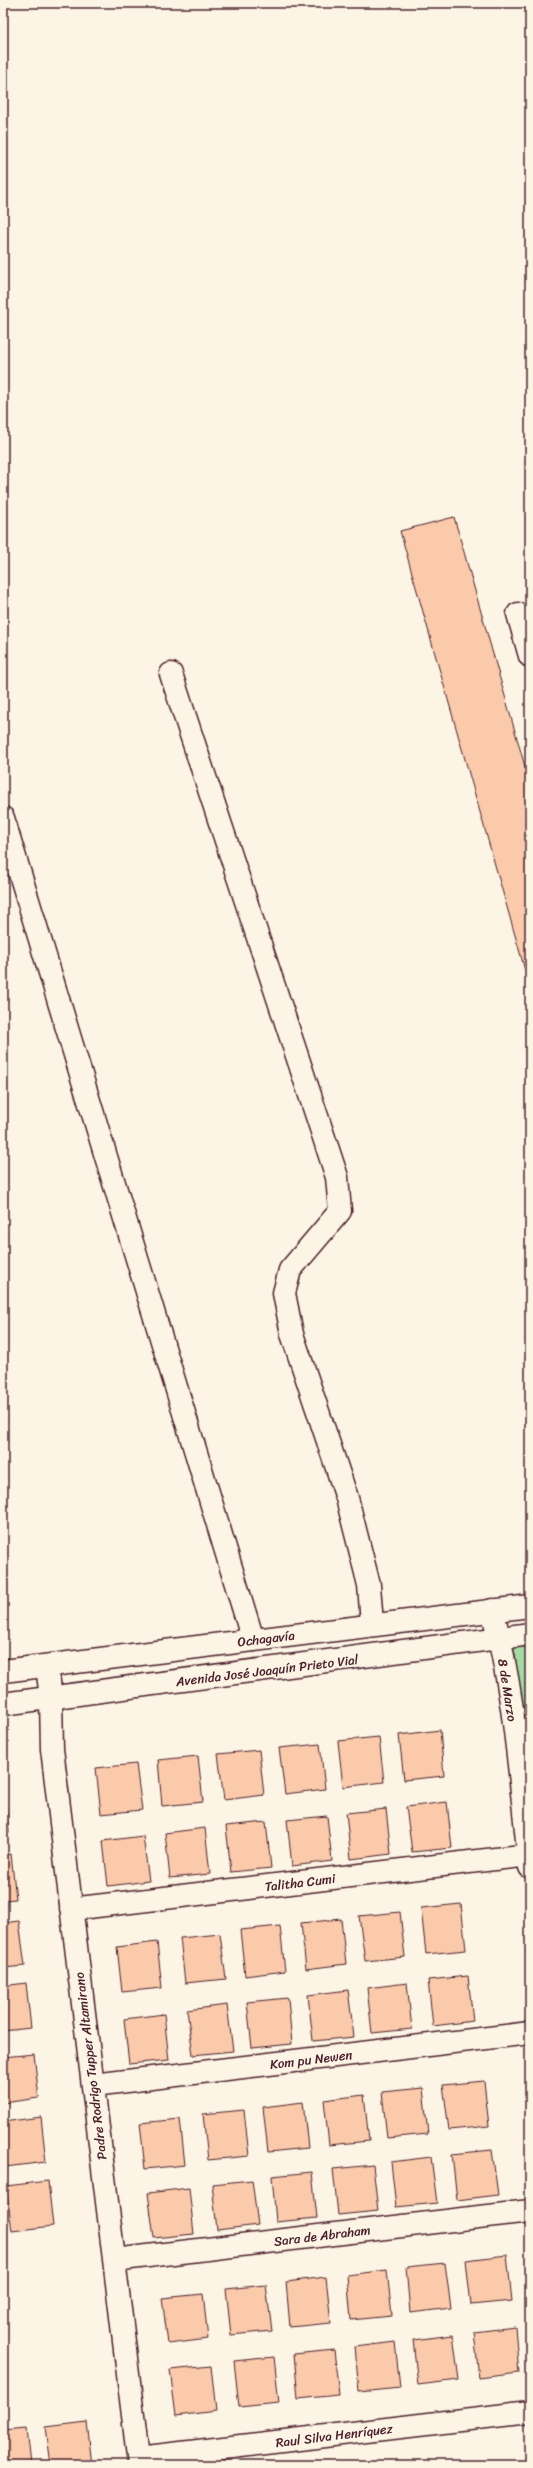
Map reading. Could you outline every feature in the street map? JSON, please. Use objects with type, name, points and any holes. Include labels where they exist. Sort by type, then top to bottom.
[{"type":"street","points":[[518,614],[530,656]]},
{"type":"street","points":[[171,674],[337,1177],[340,1211],[290,1270],[284,1293],[292,1334],[347,1498],[369,1585],[372,1624]]},
{"type":"street","points":[[3,818],[253,1640]]},
{"type":"street","name":"Ochagavía","points":[[3,1671],[372,1624],[530,1606]]},
{"type":"street","name":"8 de Marzo","points":[[492,1610],[500,1639],[509,1695],[529,1861]]},
{"type":"street","name":"Avenida José Joaquín Prieto Vial","points":[[3,1704],[530,1634]]},
{"type":"street","name":"Padre Rodrigo Tupper Altamirano","points":[[47,1666],[51,1698],[52,1749],[138,2462]]},
{"type":"street","name":"Talitha Cumi","points":[[71,1909],[529,1861]]},
{"type":"street","name":"Kom pu Newen","points":[[93,2085],[530,2033]]},
{"type":"street","name":"Sara de Abraham","points":[[114,2260],[530,2211]]},
{"type":"street","name":"Raul Silva Henríquez","points":[[138,2462],[530,2412]]},
{"type":"green space","points":[[530,1646],[530,1767],[514,1648]]},
{"type":"building","points":[[454,517],[530,784],[530,988],[400,531]]},
{"type":"building","points":[[440,1730],[444,1776],[404,1780],[399,1735]]},
{"type":"building","points":[[379,1737],[384,1782],[343,1787],[338,1741]]},
{"type":"building","points":[[320,1744],[325,1789],[285,1794],[279,1748]]},
{"type":"building","points":[[259,1750],[264,1795],[224,1800],[218,1754]]},
{"type":"building","points":[[198,1756],[203,1802],[162,1806],[158,1760]]},
{"type":"building","points":[[136,1764],[142,1810],[101,1814],[96,1768]]},
{"type":"building","points":[[4,1788],[9,1833],[3,1834],[3,1789]]},
{"type":"building","points":[[447,1802],[452,1848],[412,1852],[406,1807]]},
{"type":"building","points":[[386,1809],[391,1854],[351,1859],[346,1813]]},
{"type":"building","points":[[327,1816],[332,1861],[292,1866],[287,1820]]},
{"type":"building","points":[[266,1822],[271,1868],[231,1872],[226,1826]]},
{"type":"building","points":[[205,1828],[210,1874],[170,1878],[165,1833]]},
{"type":"building","points":[[143,1836],[149,1881],[108,1886],[103,1841]]},
{"type":"building","points":[[11,1854],[16,1899],[3,1900],[3,1855]]},
{"type":"building","points":[[461,1904],[466,1950],[426,1954],[421,1908]]},
{"type":"building","points":[[400,1912],[405,1957],[365,1961],[359,1916]]},
{"type":"building","points":[[341,1919],[346,1964],[306,1969],[301,1923]]},
{"type":"building","points":[[19,1921],[25,1966],[3,1968],[3,1923]]},
{"type":"building","points":[[280,1926],[285,1971],[245,1976],[240,1930]]},
{"type":"building","points":[[220,1934],[226,1979],[185,1983],[180,1938]]},
{"type":"building","points":[[157,1942],[162,1988],[122,1992],[117,1947]]},
{"type":"building","points":[[468,1976],[473,2021],[433,2026],[428,1980]]},
{"type":"building","points":[[26,1983],[31,2028],[3,2031],[3,1986]]},
{"type":"building","points":[[407,1983],[412,2029],[372,2033],[367,1988]]},
{"type":"building","points":[[348,1990],[354,2037],[313,2041],[308,1995]]},
{"type":"building","points":[[288,1998],[292,2044],[252,2048],[247,2002]]},
{"type":"building","points":[[227,2005],[233,2051],[193,2055],[187,2010]]},
{"type":"building","points":[[164,2014],[169,2060],[129,2064],[124,2019]]},
{"type":"building","points":[[34,2054],[39,2098],[3,2103],[3,2057]]},
{"type":"building","points":[[484,2081],[489,2126],[449,2130],[443,2085]]},
{"type":"building","points":[[423,2088],[428,2134],[387,2138],[382,2092]]},
{"type":"building","points":[[364,2095],[369,2141],[329,2145],[324,2100]]},
{"type":"building","points":[[303,2102],[308,2148],[268,2152],[263,2107]]},
{"type":"building","points":[[244,2110],[249,2156],[208,2160],[203,2114]]},
{"type":"building","points":[[41,2117],[46,2162],[5,2167],[3,2122]]},
{"type":"building","points":[[180,2119],[185,2165],[145,2169],[140,2123]]},
{"type":"building","points":[[492,2150],[498,2195],[457,2200],[452,2154]]},
{"type":"building","points":[[431,2157],[437,2203],[396,2207],[391,2162]]},
{"type":"building","points":[[373,2165],[378,2211],[338,2215],[333,2169]]},
{"type":"building","points":[[312,2172],[317,2218],[276,2222],[272,2176]]},
{"type":"building","points":[[252,2180],[258,2225],[217,2230],[212,2184]]},
{"type":"building","points":[[48,2181],[53,2226],[12,2231],[6,2186]]},
{"type":"building","points":[[189,2188],[194,2234],[154,2238],[148,2193]]},
{"type":"building","points":[[507,2255],[512,2301],[471,2305],[466,2260]]},
{"type":"building","points":[[445,2263],[451,2308],[410,2313],[406,2267]]},
{"type":"building","points":[[387,2270],[392,2316],[351,2320],[347,2275]]},
{"type":"building","points":[[326,2277],[331,2323],[290,2327],[286,2282]]},
{"type":"building","points":[[266,2285],[272,2331],[231,2335],[226,2289]]},
{"type":"building","points":[[203,2294],[208,2339],[168,2344],[162,2298]]},
{"type":"building","points":[[515,2327],[519,2373],[479,2378],[474,2332]]},
{"type":"building","points":[[453,2335],[459,2380],[418,2385],[413,2340]]},
{"type":"building","points":[[395,2342],[400,2388],[359,2392],[355,2347]]},
{"type":"building","points":[[334,2350],[339,2395],[298,2399],[294,2354]]},
{"type":"building","points":[[274,2357],[279,2403],[239,2407],[234,2361]]},
{"type":"building","points":[[211,2366],[216,2411],[176,2416],[170,2370]]},
{"type":"building","points":[[87,2422],[92,2465],[51,2465],[46,2427]]},
{"type":"building","points":[[27,2428],[31,2465],[3,2465],[3,2430]]}]
